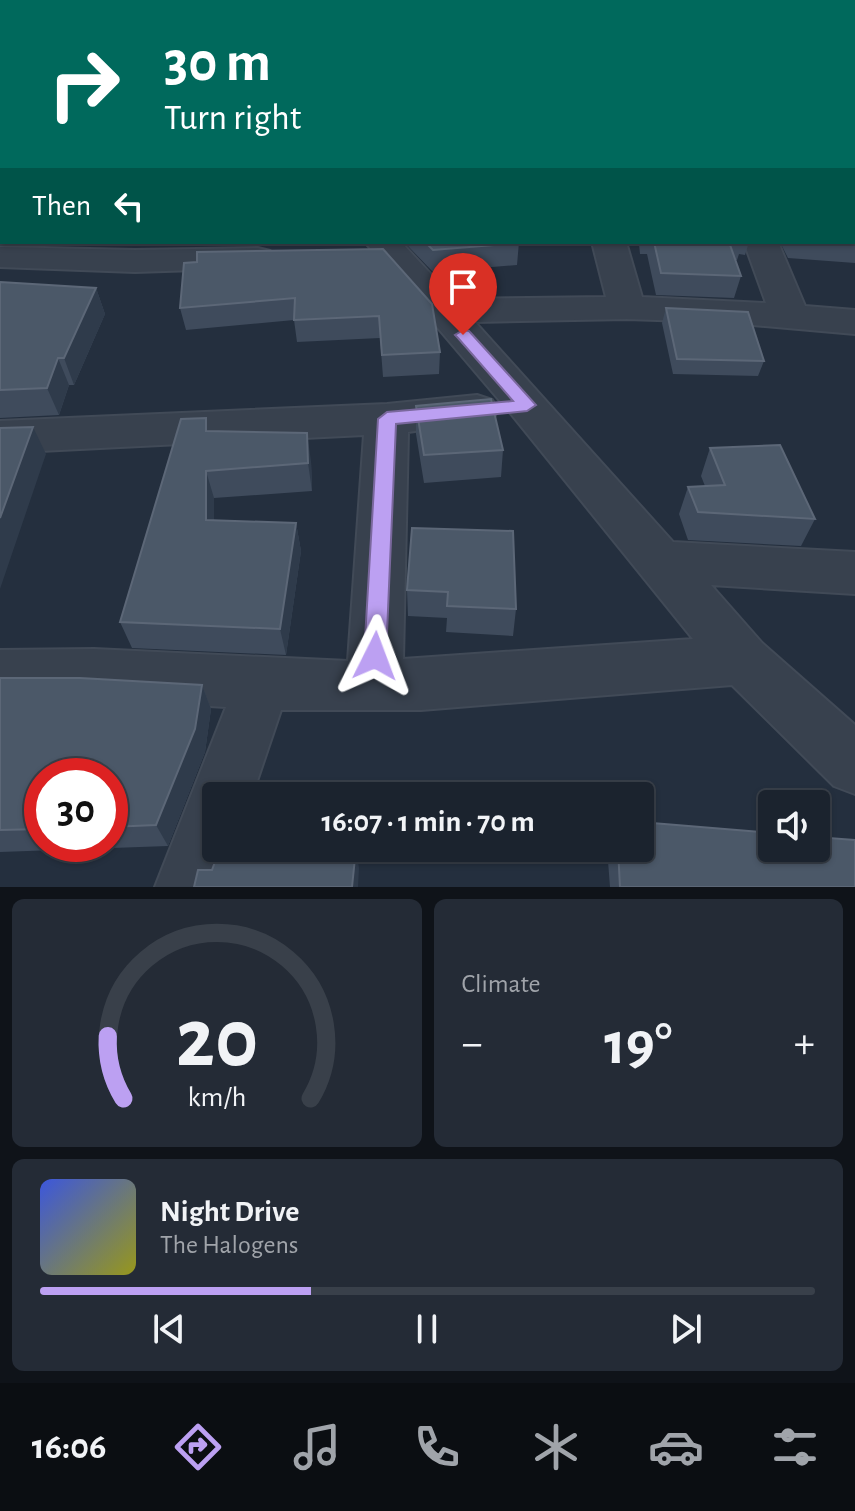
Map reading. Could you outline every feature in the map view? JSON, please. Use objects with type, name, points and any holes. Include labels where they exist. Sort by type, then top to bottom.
[{"type":"street","points":[[610,244],[627,308]]},
{"type":"street","points":[[762,244],[790,316]]},
{"type":"street","points":[[0,257],[138,251],[286,258]]},
{"type":"street","points":[[374,251],[442,311],[527,405],[743,660],[855,765]]},
{"type":"street","points":[[442,311],[627,308],[855,322]]},
{"type":"street","points":[[0,437],[387,419],[527,405]]},
{"type":"street","points":[[374,686],[387,419]]},
{"type":"street","points":[[662,562],[855,573]]},
{"type":"street","points":[[0,675],[64,671],[374,686],[743,660]]},
{"type":"street","points":[[226,782],[263,683]]},
{"type":"street","points":[[188,887],[202,849]]},
{"type":"building","points":[[427,244],[507,244],[433,250]]},
{"type":"building","points":[[654,244],[730,244],[741,276],[661,273]]},
{"type":"building","points":[[383,249],[432,304],[440,352],[382,355],[379,316],[294,320],[295,298],[180,308],[184,263],[197,262],[197,252]]},
{"type":"building","points":[[0,282],[96,288],[64,358],[58,358],[47,388],[0,390]]},
{"type":"building","points":[[666,308],[748,312],[764,361],[677,359]]},
{"type":"building","points":[[491,399],[503,450],[424,455],[416,406]]},
{"type":"building","points":[[206,418],[206,431],[307,433],[308,463],[206,471],[206,520],[296,523],[280,629],[120,622],[181,419]]},
{"type":"building","points":[[33,427],[0,518],[0,428]]},
{"type":"building","points":[[780,445],[815,519],[698,512],[688,487],[725,485],[710,448]]},
{"type":"building","points":[[412,528],[513,531],[516,609],[447,606],[448,592],[407,590]]},
{"type":"building","points":[[0,678],[80,678],[202,685],[195,729],[156,825],[128,826],[128,758],[24,758],[24,829],[0,830]]},
{"type":"building","points":[[654,823],[758,832],[758,862],[830,862],[830,838],[855,840],[855,887],[620,887],[619,862],[654,862]]},
{"type":"building","points":[[215,862],[355,862],[352,887],[194,887],[198,870],[212,870]]},
{"type":"route","points":[[375,656],[387,419],[527,405],[463,335]]}]
